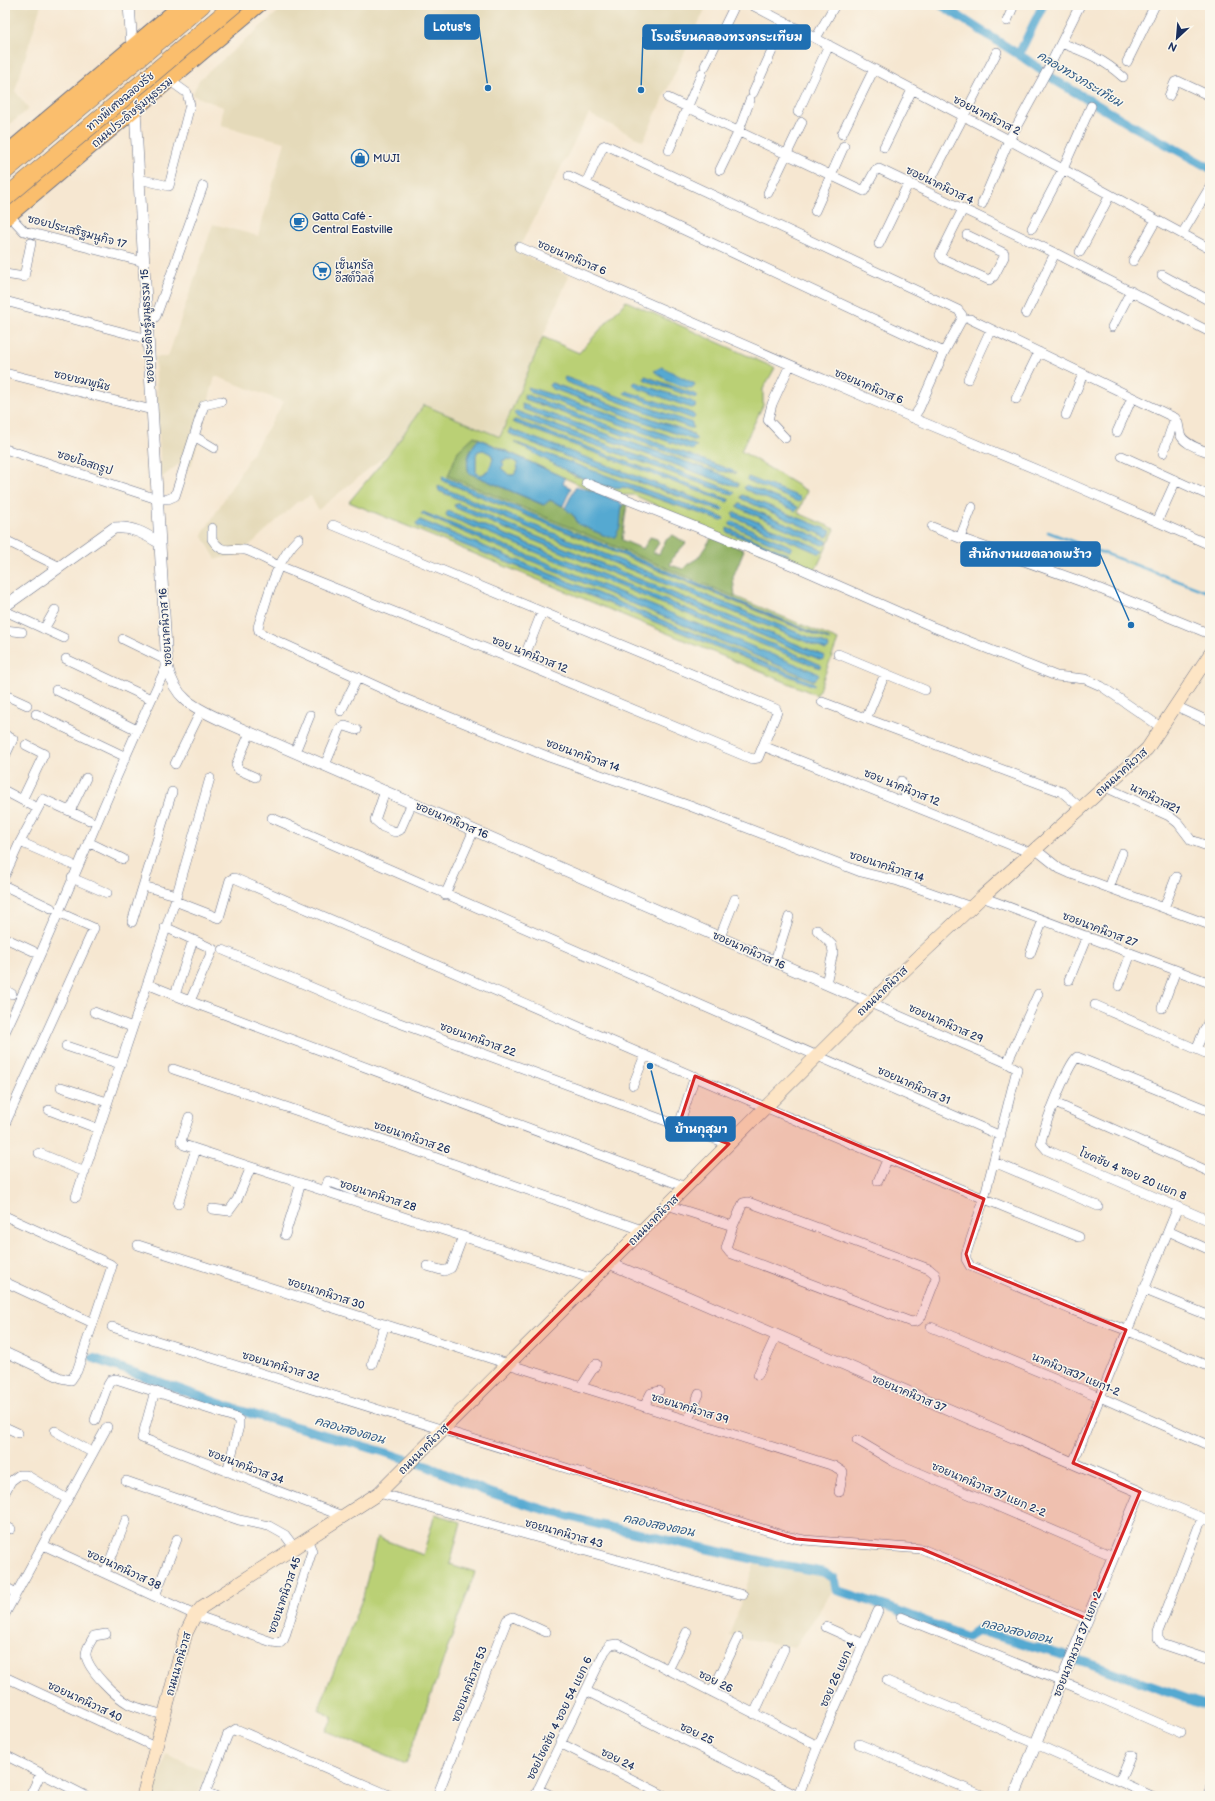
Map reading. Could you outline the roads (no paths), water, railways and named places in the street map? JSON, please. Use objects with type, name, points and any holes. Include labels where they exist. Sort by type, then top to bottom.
[{"type":"highway","name":"ทางพิเศษฉลองรัช","points":[[5,171],[202,5]]},
{"type":"highway","name":"ทางพิเศษฉลองรัช","points":[[5,198],[234,5]]},
{"type":"main road","points":[[5,154],[181,5]]},
{"type":"main road","name":"ถนนประดิษฐ์มนูธรรม","points":[[7,217],[259,5]]},
{"type":"main road","name":"ถนนนาคนิวาส","points":[[142,1796],[186,1633],[195,1615],[202,1607],[379,1493],[870,1003],[971,907],[1148,748],[1208,661]]},
{"type":"street","points":[[129,5],[132,46]]},
{"type":"street","points":[[669,150],[703,70],[735,5]]},
{"type":"street","name":"ซอยนาคนิวาส 2","points":[[752,5],[1009,140],[1210,249]]},
{"type":"street","points":[[816,38],[835,5]]},
{"type":"street","points":[[1007,21],[1014,5]]},
{"type":"street","points":[[982,204],[1009,140],[1080,5]]},
{"type":"street","points":[[1127,62],[1155,5]]},
{"type":"street","points":[[720,170],[738,133],[785,22]]},
{"type":"street","points":[[1061,42],[1088,52],[1108,64],[1123,77]]},
{"type":"street","points":[[798,112],[829,45]]},
{"type":"street","points":[[931,179],[997,52]]},
{"type":"street","points":[[842,134],[874,69]]},
{"type":"street","points":[[139,179],[168,186],[190,105],[187,93],[170,80]]},
{"type":"street","points":[[1168,96],[1178,81],[1210,96]]},
{"type":"street","points":[[884,147],[912,90]]},
{"type":"street","name":"ซอยนาคนิวาส 4","points":[[668,98],[738,133],[864,191],[875,171],[879,169],[1055,252],[1210,332]]},
{"type":"street","points":[[1032,228],[1063,169],[1091,106]]},
{"type":"street","name":"ซอยประดิษฐ์มนูธรรม 15","points":[[135,110],[160,543]]},
{"type":"street","points":[[768,193],[802,122]]},
{"type":"street","points":[[586,183],[603,146],[606,145],[958,310],[962,315],[962,319],[944,352],[919,409],[913,418]]},
{"type":"street","points":[[815,211],[844,146]]},
{"type":"street","points":[[569,176],[944,352]]},
{"type":"street","points":[[879,244],[909,182]]},
{"type":"street","points":[[147,326],[156,316],[203,186]]},
{"type":"street","points":[[1182,234],[1210,187]]},
{"type":"street","points":[[1080,252],[1110,195]]},
{"type":"street","points":[[963,209],[940,255],[944,259],[989,280],[994,276],[1004,257],[1004,253],[967,235]]},
{"type":"street","name":"ซอยประเสริฐมนูกิจ 17","points":[[7,217],[24,231],[144,262]]},
{"type":"street","points":[[1134,262],[1156,220]]},
{"type":"street","points":[[5,274],[24,276],[31,244]]},
{"type":"street","name":"ซอยนาคนิวาส 6","points":[[519,247],[913,418],[1042,471],[1210,545]]},
{"type":"street","points":[[1026,314],[1055,252]]},
{"type":"street","points":[[1162,275],[1210,300]]},
{"type":"street","points":[[1112,327],[1131,292]]},
{"type":"street","points":[[5,301],[148,339]]},
{"type":"street","points":[[970,319],[1175,418],[1179,423],[1180,435],[1184,440],[1210,453]]},
{"type":"street","points":[[968,379],[991,329]]},
{"type":"street","points":[[1016,398],[1039,352]]},
{"type":"street","points":[[785,438],[768,420],[772,404],[790,365]]},
{"type":"street","name":"ซอยชมพูนิช","points":[[5,373],[152,410]]},
{"type":"street","points":[[1066,415],[1083,374]]},
{"type":"street","points":[[1117,432],[1132,398]]},
{"type":"street","points":[[157,499],[168,499],[175,496],[204,404],[220,401]]},
{"type":"street","points":[[1164,453],[1175,418]]},
{"type":"street","points":[[194,436],[214,448]]},
{"type":"street","name":"ซอยโอสถรูป","points":[[5,449],[157,499]]},
{"type":"street","points":[[1122,456],[1210,496]]},
{"type":"street","points":[[1157,522],[1176,480]]},
{"type":"street","points":[[586,483],[801,569],[933,626],[1056,676],[1085,679],[1112,693],[1138,713],[1162,728]]},
{"type":"street","points":[[960,538],[972,508]]},
{"type":"street","points":[[334,525],[542,612],[522,663]]},
{"type":"street","points":[[5,606],[114,528],[123,527],[134,530],[160,543]]},
{"type":"street","name":"ซอย นาคนิวาส 12","points":[[212,528],[212,539],[221,549],[227,551],[246,551],[279,566],[522,663],[752,759],[758,758],[777,712],[776,709],[542,612]]},
{"type":"street","points":[[932,528],[1088,584],[1210,634]]},
{"type":"street","points":[[279,566],[288,548],[299,538]]},
{"type":"street","points":[[5,540],[60,566]]},
{"type":"street","name":"ซอยนาคนิวาส 16","points":[[160,543],[166,663],[175,690],[201,711],[870,1003]]},
{"type":"street","name":"ซอยนาคนิวาส 14","points":[[279,566],[258,628],[259,631],[405,699],[549,757],[690,806],[861,872],[898,881],[971,907]]},
{"type":"street","points":[[44,629],[55,610]]},
{"type":"street","points":[[5,611],[64,638]]},
{"type":"street","points":[[5,630],[22,632]]},
{"type":"street","points":[[5,1032],[54,910],[72,878],[166,663],[123,639]]},
{"type":"street","points":[[838,654],[924,690]]},
{"type":"street","points":[[66,659],[151,699]]},
{"type":"street","points":[[866,719],[885,674]]},
{"type":"street","points":[[341,711],[358,677]]},
{"type":"street","points":[[56,690],[137,730]]},
{"type":"street","points":[[5,695],[27,705]]},
{"type":"street","points":[[822,702],[1062,792],[1081,808]]},
{"type":"street","points":[[1176,706],[1210,722]]},
{"type":"street","points":[[175,764],[201,711]]},
{"type":"street","points":[[36,714],[126,757]]},
{"type":"street","points":[[295,752],[310,715]]},
{"type":"street","points":[[325,765],[341,727],[345,726],[357,730]]},
{"type":"street","points":[[250,733],[236,765],[239,770],[255,776]]},
{"type":"street","points":[[5,735],[13,740],[5,756]]},
{"type":"street","points":[[22,800],[44,754],[26,745]]},
{"type":"street","name":"ซอย นาคนิวาส 12","points":[[763,746],[1033,851],[1060,869],[1210,925]]},
{"type":"street","points":[[70,811],[86,778]]},
{"type":"street","points":[[76,1197],[175,898],[210,778]]},
{"type":"street","points":[[901,781],[908,803]]},
{"type":"street","name":"นาคนิวาส21","points":[[1105,787],[1169,816],[1178,823],[1186,836],[1210,847]]},
{"type":"street","points":[[5,791],[37,808]]},
{"type":"street","points":[[385,791],[375,820],[383,827],[395,832],[400,830],[412,803]]},
{"type":"street","points":[[132,922],[172,792]]},
{"type":"street","points":[[5,874],[37,808],[43,799],[89,820]]},
{"type":"street","name":"ซอยนาคนิวาส 31","points":[[272,818],[445,895],[818,1055],[1001,1136]]},
{"type":"street","points":[[445,895],[474,830]]},
{"type":"street","points":[[20,842],[71,864]]},
{"type":"street","points":[[88,842],[123,859]]},
{"type":"street","points":[[1109,888],[1122,853]]},
{"type":"street","points":[[1164,908],[1176,877]]},
{"type":"street","points":[[72,878],[107,893]]},
{"type":"street","points":[[143,886],[175,898],[219,918],[230,880],[234,878],[887,1160],[1079,1237]]},
{"type":"street","points":[[5,886],[94,928],[5,1124]]},
{"type":"street","name":"ซอยนาคนิวาส 27","points":[[982,897],[1210,983]]},
{"type":"street","points":[[720,937],[735,899]]},
{"type":"street","points":[[775,961],[788,917]]},
{"type":"street","points":[[1030,954],[1043,920]]},
{"type":"street","points":[[165,927],[212,949],[190,1002]]},
{"type":"street","points":[[817,930],[832,945],[833,953],[826,983]]},
{"type":"street","points":[[1070,980],[1086,936]]},
{"type":"street","points":[[5,938],[33,951]]},
{"type":"street","points":[[175,995],[193,940]]},
{"type":"street","name":"ซอยนาคนิวาส 22","points":[[223,950],[375,1014],[729,1144]]},
{"type":"street","points":[[1119,986],[1131,953]]},
{"type":"street","points":[[1162,1008],[1176,970]]},
{"type":"street","points":[[147,984],[190,1002],[686,1187]]},
{"type":"street","points":[[1038,994],[1010,1064],[1017,1072],[984,1199],[966,1254],[966,1259],[970,1266],[1072,1310],[1126,1330],[1210,1367]]},
{"type":"street","name":"ซอยนาคนิวาส 29","points":[[870,1003],[1010,1064]]},
{"type":"street","points":[[1095,1005],[1210,1055]]},
{"type":"street","points":[[94,1012],[132,1027]]},
{"type":"street","points":[[1196,1049],[1210,1018]]},
{"type":"street","points":[[66,1046],[120,1064]]},
{"type":"street","points":[[633,1085],[645,1055]]},
{"type":"street","points":[[1210,1111],[1081,1057],[1077,1057],[1072,1064],[1055,1104],[1210,1172]]},
{"type":"street","name":"ซอยนาคนิวาส 26","points":[[174,1069],[642,1230]]},
{"type":"street","points":[[679,1125],[695,1076]]},
{"type":"street","points":[[61,1087],[107,1102]]},
{"type":"street","name":"โชคชัย 4 ซอย 20 แยก 8","points":[[1055,1104],[1041,1143],[1047,1150],[1210,1221]]},
{"type":"street","points":[[49,1110],[99,1129]]},
{"type":"street","name":"ซอยนาคนิวาส 28","points":[[189,1117],[181,1141],[184,1145],[593,1279]]},
{"type":"street","points":[[178,1204],[196,1149]]},
{"type":"street","points":[[39,1153],[85,1172]]},
{"type":"street","points":[[878,1181],[887,1160]]},
{"type":"street","points":[[994,1162],[1098,1206]]},
{"type":"street","points":[[212,1208],[229,1211],[238,1200],[251,1167]]},
{"type":"street","points":[[325,1190],[328,1181],[354,1190]]},
{"type":"street","points":[[285,1236],[302,1183]]},
{"type":"street","points":[[748,1202],[929,1269],[935,1274],[936,1278],[921,1317],[917,1321],[911,1322],[730,1253],[726,1248],[733,1226],[743,1203],[748,1202]]},
{"type":"street","points":[[667,1205],[733,1226]]},
{"type":"street","points":[[1073,1463],[1126,1330],[1178,1206]]},
{"type":"street","points":[[5,1216],[111,1265],[111,1269],[77,1371],[71,1380],[61,1378],[5,1352]]},
{"type":"street","points":[[1168,1231],[1210,1250]]},
{"type":"street","points":[[427,1266],[444,1271],[451,1268],[463,1236]]},
{"type":"street","name":"ซอยนาคนิวาส 30","points":[[138,1245],[508,1364]]},
{"type":"street","name":"ซอยนาคนิวาส 37","points":[[609,1263],[776,1336],[1206,1519]]},
{"type":"street","points":[[5,1282],[93,1322]]},
{"type":"street","points":[[1143,1289],[1210,1316]]},
{"type":"street","points":[[372,1364],[384,1324]]},
{"type":"street","name":"ซอยนาคนิวาส 32","points":[[112,1327],[791,1537],[922,1549],[1088,1619]]},
{"type":"street","name":"นาคนิวาส37 แยก1-2","points":[[931,1327],[1100,1397],[1210,1446]]},
{"type":"street","points":[[758,1375],[776,1336]]},
{"type":"street","name":"ซอยนาคนิวาส 39","points":[[508,1364],[841,1469],[843,1475],[839,1492]]},
{"type":"street","points":[[581,1387],[596,1364]]},
{"type":"street","points":[[95,1420],[111,1380],[116,1379],[234,1417],[239,1420],[239,1426],[227,1472]]},
{"type":"street","name":"ซอยนาคนิวาส 34","points":[[155,1391],[142,1438],[342,1516]]},
{"type":"street","points":[[644,1407],[651,1393],[659,1391]]},
{"type":"street","points":[[688,1420],[699,1394]]},
{"type":"street","points":[[5,1427],[18,1434]]},
{"type":"street","points":[[5,1614],[107,1428]]},
{"type":"street","points":[[55,1431],[93,1454]]},
{"type":"street","name":"ซอยนาคนิวาส 37 แยก 2-2","points":[[857,1440],[894,1462],[1113,1556]]},
{"type":"street","points":[[5,1492],[11,1481],[19,1474],[26,1475],[67,1500]]},
{"type":"street","points":[[126,1481],[239,1520],[269,1526],[285,1535],[294,1547]]},
{"type":"street","name":"ซอยนาคนวาส 37 แยก 2","points":[[1014,1796],[1140,1492]]},
{"type":"street","name":"ซอยนาคนิวาส 43","points":[[379,1493],[743,1595]]},
{"type":"street","points":[[1206,1519],[1158,1632],[1158,1638],[1162,1644],[1210,1660]]},
{"type":"street","points":[[105,1573],[126,1520]]},
{"type":"street","points":[[155,1596],[177,1539]]},
{"type":"street","name":"ซอยนาคนิวาส 45","points":[[195,1615],[272,1642],[280,1643],[284,1639],[312,1551],[307,1539]]},
{"type":"street","name":"ซอยนาคนิวาส 38","points":[[43,1545],[195,1615]]},
{"type":"street","points":[[5,1587],[16,1593]]},
{"type":"street","name":"ซอย 26 แยก 4","points":[[798,1796],[818,1746],[878,1611]]},
{"type":"street","name":"ซอยนาคนิวาส 53","points":[[437,1796],[507,1620],[513,1617],[546,1632]]},
{"type":"street","points":[[901,1617],[1062,1682],[1181,1733]]},
{"type":"street","points":[[826,1627],[864,1644]]},
{"type":"street","points":[[668,1670],[687,1632]]},
{"type":"street","points":[[106,1634],[94,1636],[87,1648],[86,1656],[93,1669],[120,1698],[129,1704],[164,1715]]},
{"type":"street","points":[[712,1692],[738,1638]]},
{"type":"street","name":"ซอย 26","points":[[605,1651],[610,1645],[618,1644],[818,1746]]},
{"type":"street","points":[[754,1714],[784,1649]]},
{"type":"street","name":"ซอยโชคชัย 4 ซอย 54 แยก 6","points":[[536,1793],[605,1651]]},
{"type":"street","name":"ซอยนาคนิวาส 40","points":[[5,1677],[155,1747]]},
{"type":"street","points":[[887,1681],[1036,1744],[1152,1796]]},
{"type":"street","name":"ซอย 25","points":[[586,1691],[798,1796]]},
{"type":"street","points":[[215,1796],[205,1794],[228,1734],[236,1730],[392,1796]]},
{"type":"street","name":"ซอย 24","points":[[560,1743],[665,1796]]},
{"type":"street","points":[[859,1744],[984,1796]]},
{"type":"street","points":[[1120,1781],[1130,1754]]},
{"type":"street","points":[[5,1755],[85,1796]]},
{"type":"street","points":[[30,1796],[41,1773]]},
{"type":"street","points":[[1208,1796],[1210,1790]]},
{"type":"street","points":[[536,1793],[552,1796]]},
{"type":"water","points":[[662,367],[695,384],[693,388],[688,388],[672,382],[654,371]]},
{"type":"water","points":[[645,376],[697,395],[696,398],[650,382],[644,379]]},
{"type":"water","points":[[565,377],[692,423],[693,428],[566,382],[564,379]]},
{"type":"water","points":[[635,382],[691,401],[696,405],[695,407],[691,408],[637,388],[633,384]]},
{"type":"water","points":[[551,383],[687,431],[696,438],[696,441],[551,388],[549,385]]},
{"type":"water","points":[[528,387],[594,408],[697,446],[692,450],[530,392]]},
{"type":"water","points":[[626,391],[686,411],[693,414],[695,417],[693,419],[624,393]]},
{"type":"water","points":[[524,394],[736,473],[720,471],[525,399]]},
{"type":"water","points":[[522,404],[718,473],[738,483],[738,486],[725,483],[523,409]]},
{"type":"water","points":[[516,411],[728,489],[735,493],[733,495],[517,417],[514,413]]},
{"type":"water","points":[[515,420],[730,500],[727,502],[512,422]]},
{"type":"water","points":[[510,429],[724,509],[722,511],[575,460],[508,433]]},
{"type":"water","points":[[479,439],[565,478],[563,484],[571,488],[563,506],[550,500],[544,505],[469,473],[469,454]],"holes":[[[483,450],[491,454],[493,458],[489,471],[481,475],[476,473],[476,455],[478,451]],[[507,459],[517,463],[518,469],[514,475],[509,475],[501,468],[504,465],[502,461]]]},
{"type":"water","points":[[514,442],[724,519],[722,521],[624,487],[613,487],[584,479],[568,472]]},
{"type":"water","points":[[442,476],[829,639],[831,641],[443,481]]},
{"type":"water","points":[[748,477],[800,497],[800,502],[749,481],[747,480]]},
{"type":"water","points":[[746,485],[798,507],[796,511],[746,490],[744,488]]},
{"type":"water","points":[[438,486],[828,645],[829,648],[826,650],[439,491]]},
{"type":"water","points":[[579,487],[602,494],[622,504],[620,527],[615,537],[608,537],[578,524],[575,517],[565,508],[575,488]]},
{"type":"water","points":[[742,495],[831,531],[827,537],[742,499]]},
{"type":"water","points":[[458,504],[825,656],[822,660],[819,659],[456,508],[454,505]]},
{"type":"water","points":[[740,504],[827,541],[827,544],[822,545],[737,507]]},
{"type":"water","points":[[448,511],[789,651],[821,665],[820,668],[447,516],[446,514]]},
{"type":"water","points":[[423,512],[815,672],[819,675],[813,680],[421,514]]},
{"type":"water","points":[[734,512],[823,551],[818,553],[734,517],[732,513]]},
{"type":"water","points":[[420,520],[814,683],[814,686],[417,526],[416,523]]},
{"type":"water","points":[[732,521],[792,547],[792,549],[790,551],[730,525],[730,522]]},
{"type":"water","points":[[727,528],[788,554],[789,556],[727,532]]},
{"type":"waterway","name":"คลองทรงกระเทียม","points":[[941,5],[1024,58],[1058,82],[1133,126],[1210,168]]},
{"type":"waterway","points":[[1019,54],[1043,5]]},
{"type":"waterway","points":[[1048,532],[1210,593]]},
{"type":"waterway","name":"คลองสองตอน","points":[[93,1358],[235,1409],[384,1452],[429,1467],[485,1491],[535,1507],[600,1525],[771,1563],[823,1572],[834,1578],[836,1590],[888,1607],[964,1636],[967,1637],[977,1630],[1079,1660],[1210,1707]]},
{"type":"place","name":"Lotus's","points":[[488,88]]},
{"type":"place","name":"โรงเรียนคลองทรงกระเทียม","points":[[641,90]]},
{"type":"place","name":"MUJI","points":[[360,158]]},
{"type":"place","name":"Gatta Café - Central Eastville","points":[[299,222]]},
{"type":"place","name":"เซ็นทรัล อีสต์วิลล์","points":[[322,271]]},
{"type":"place","name":"สำนักงานเขตลาดพร้าว","points":[[1131,625]]},
{"type":"place","name":"บ้านกุสุมา","points":[[650,1066]]}]
